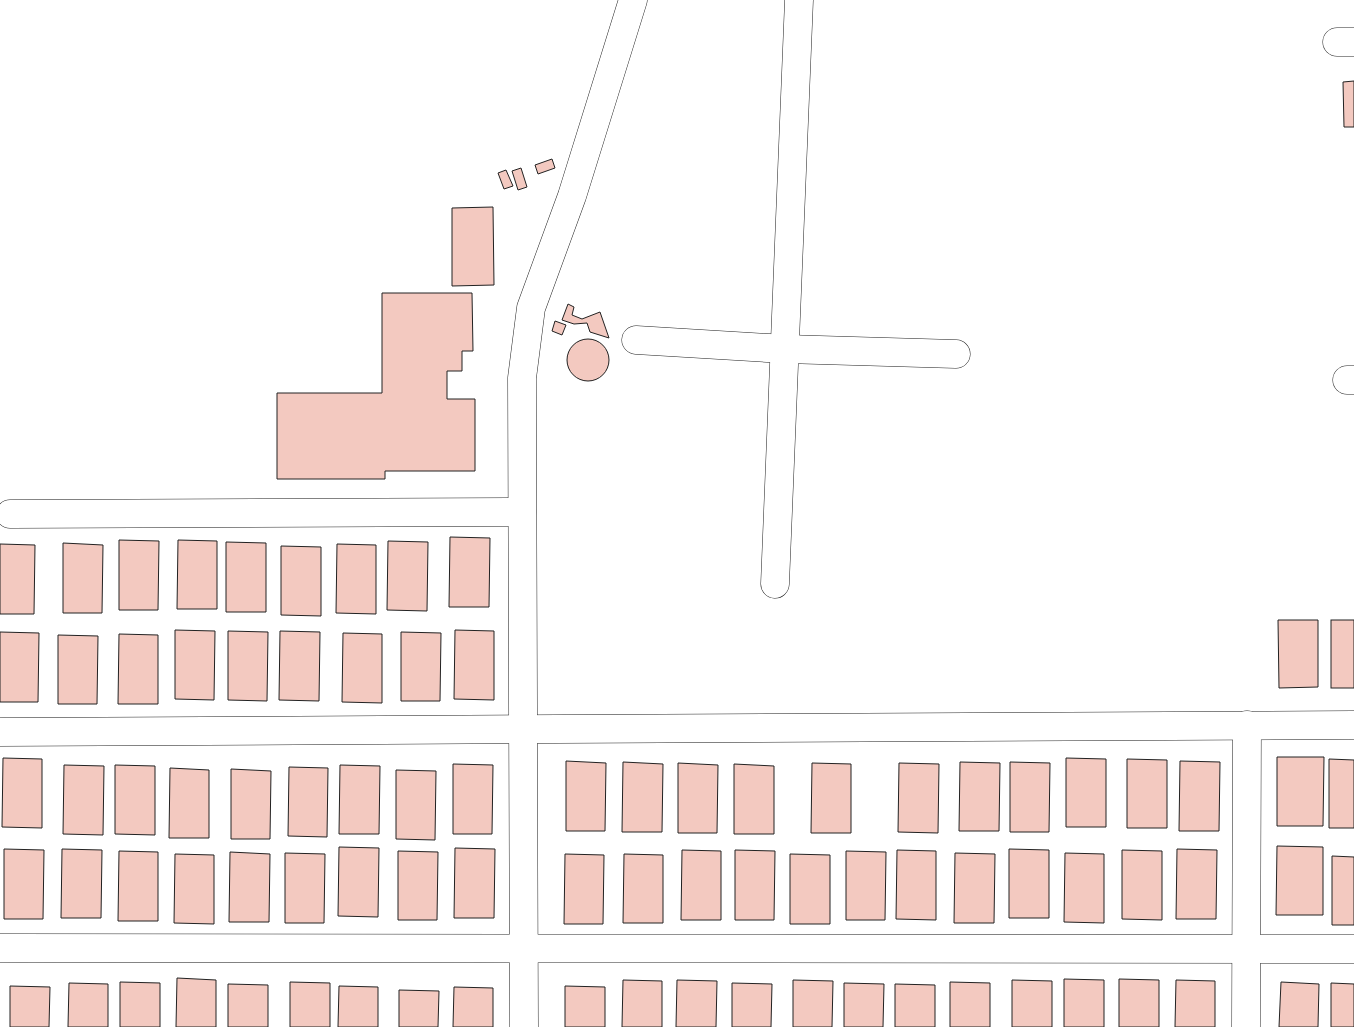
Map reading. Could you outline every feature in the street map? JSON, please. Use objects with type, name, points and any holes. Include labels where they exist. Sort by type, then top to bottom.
[{"type":"street","points":[[524,1027],[522,378],[532,308],[572,196],[633,0]]},
{"type":"street","points":[[775,584],[798,0]]},
{"type":"street","points":[[636,340],[784,349],[956,354]]},
{"type":"street","points":[[10,514],[522,512]]},
{"type":"street","points":[[1246,1027],[1247,725]]},
{"type":"street","points":[[0,732],[1354,725]]},
{"type":"street","points":[[0,948],[1354,949]]},
{"type":"building","points":[[1354,81],[1354,127],[1344,127],[1343,82]]},
{"type":"building","points":[[552,159],[555,168],[538,174],[535,165]]},
{"type":"building","points":[[521,168],[527,187],[518,190],[512,171]]},
{"type":"building","points":[[506,170],[513,186],[504,189],[498,173]]},
{"type":"building","points":[[493,207],[494,285],[452,286],[452,208]]},
{"type":"building","points":[[382,293],[472,293],[473,351],[462,351],[462,371],[447,371],[447,399],[475,399],[475,471],[385,471],[385,479],[277,479],[277,393],[382,393]]},
{"type":"building","points":[[568,304],[574,307],[572,315],[582,319],[600,312],[609,338],[590,332],[587,323],[574,324],[562,320]]},
{"type":"building","points":[[555,321],[566,325],[562,335],[552,331]]},
{"type":"building","points":[[592,339],[600,342],[606,348],[609,360],[606,372],[600,378],[584,381],[576,378],[570,372],[567,356],[570,348],[576,342]]},
{"type":"building","points":[[450,537],[490,538],[489,607],[449,607]]},
{"type":"building","points":[[119,540],[159,541],[158,610],[119,610]]},
{"type":"building","points":[[178,540],[217,541],[217,609],[177,609]]},
{"type":"building","points":[[388,541],[428,542],[427,611],[387,610]]},
{"type":"building","points":[[226,542],[266,543],[266,612],[226,612]]},
{"type":"building","points":[[63,543],[103,545],[102,613],[63,613]]},
{"type":"building","points":[[0,544],[35,545],[34,614],[0,614]]},
{"type":"building","points":[[337,544],[376,545],[376,614],[336,613]]},
{"type":"building","points":[[281,546],[321,547],[321,616],[281,615]]},
{"type":"building","points":[[1278,620],[1318,620],[1318,687],[1279,688]]},
{"type":"building","points":[[1331,620],[1354,620],[1354,688],[1331,688]]},
{"type":"building","points":[[175,630],[215,631],[214,700],[175,699]]},
{"type":"building","points":[[455,630],[494,631],[494,700],[454,699]]},
{"type":"building","points":[[228,631],[268,632],[267,701],[228,700]]},
{"type":"building","points":[[280,631],[320,632],[319,701],[279,700]]},
{"type":"building","points":[[0,632],[39,633],[38,702],[0,702]]},
{"type":"building","points":[[401,632],[441,633],[440,701],[401,701]]},
{"type":"building","points":[[343,633],[382,634],[382,703],[342,702]]},
{"type":"building","points":[[119,634],[158,635],[158,704],[118,704]]},
{"type":"building","points":[[58,635],[98,636],[97,704],[58,704]]},
{"type":"building","points":[[1277,757],[1324,757],[1323,826],[1277,826]]},
{"type":"building","points":[[3,758],[42,759],[42,828],[2,827]]},
{"type":"building","points":[[1066,758],[1106,759],[1106,827],[1066,827]]},
{"type":"building","points":[[1127,759],[1167,760],[1167,828],[1127,828]]},
{"type":"building","points":[[1329,759],[1354,760],[1354,828],[1329,828]]},
{"type":"building","points":[[566,761],[606,763],[605,831],[566,831]]},
{"type":"building","points":[[1180,761],[1220,762],[1219,831],[1179,831]]},
{"type":"building","points":[[623,762],[663,764],[662,832],[622,832]]},
{"type":"building","points":[[960,762],[1000,763],[999,831],[959,831]]},
{"type":"building","points":[[1010,762],[1050,763],[1049,832],[1010,832]]},
{"type":"building","points":[[678,763],[718,765],[717,833],[678,833]]},
{"type":"building","points":[[812,763],[851,764],[851,833],[811,833]]},
{"type":"building","points":[[899,763],[939,764],[938,833],[898,832]]},
{"type":"building","points":[[453,764],[493,765],[492,834],[453,834]]},
{"type":"building","points":[[734,764],[774,766],[774,834],[734,834]]},
{"type":"building","points":[[64,765],[104,766],[103,835],[63,834]]},
{"type":"building","points":[[115,765],[155,766],[155,835],[115,834]]},
{"type":"building","points":[[340,765],[380,766],[379,834],[339,834]]},
{"type":"building","points":[[289,767],[328,768],[327,837],[288,836]]},
{"type":"building","points":[[170,768],[209,770],[209,838],[169,838]]},
{"type":"building","points":[[231,769],[271,771],[270,839],[231,839]]},
{"type":"building","points":[[396,770],[436,771],[435,840],[396,839]]},
{"type":"building","points":[[1277,846],[1323,847],[1323,915],[1276,915]]},
{"type":"building","points":[[339,847],[379,848],[378,917],[338,916]]},
{"type":"building","points":[[455,848],[495,849],[494,918],[454,918]]},
{"type":"building","points":[[4,849],[44,850],[43,919],[4,919]]},
{"type":"building","points":[[62,849],[102,850],[101,918],[61,918]]},
{"type":"building","points":[[1009,849],[1049,850],[1049,918],[1009,918]]},
{"type":"building","points":[[1177,849],[1217,850],[1216,919],[1176,919]]},
{"type":"building","points":[[682,850],[721,851],[721,920],[681,920]]},
{"type":"building","points":[[735,850],[775,851],[774,920],[735,920]]},
{"type":"building","points":[[897,850],[936,851],[936,920],[896,919]]},
{"type":"building","points":[[1122,850],[1162,851],[1162,920],[1122,919]]},
{"type":"building","points":[[119,851],[158,852],[158,921],[118,921]]},
{"type":"building","points":[[398,851],[438,852],[437,920],[398,920]]},
{"type":"building","points":[[846,851],[886,852],[885,920],[846,920]]},
{"type":"building","points":[[230,852],[270,854],[269,922],[229,922]]},
{"type":"building","points":[[285,853],[325,854],[324,923],[285,923]]},
{"type":"building","points":[[955,853],[995,854],[994,923],[954,923]]},
{"type":"building","points":[[1065,853],[1104,854],[1104,923],[1064,922]]},
{"type":"building","points":[[175,854],[214,855],[214,924],[174,923]]},
{"type":"building","points":[[565,854],[604,855],[603,924],[564,924]]},
{"type":"building","points":[[624,854],[663,855],[663,923],[623,923]]},
{"type":"building","points":[[790,854],[830,855],[830,924],[790,924]]},
{"type":"building","points":[[1332,856],[1354,857],[1354,925],[1332,925]]},
{"type":"building","points":[[177,978],[216,980],[216,1027],[176,1027]]},
{"type":"building","points":[[1064,979],[1104,980],[1104,1027],[1064,1027]]},
{"type":"building","points":[[1119,979],[1159,980],[1159,1027],[1119,1027]]},
{"type":"building","points":[[623,980],[662,981],[662,1027],[622,1027]]},
{"type":"building","points":[[677,980],[717,981],[716,1027],[676,1027]]},
{"type":"building","points":[[793,980],[833,981],[832,1027],[793,1027]]},
{"type":"building","points":[[1012,980],[1052,981],[1052,1027],[1012,1027]]},
{"type":"building","points":[[1176,980],[1215,981],[1215,1027],[1175,1027]]},
{"type":"building","points":[[120,982],[160,983],[160,1027],[120,1027]]},
{"type":"building","points":[[290,982],[330,983],[330,1027],[290,1027]]},
{"type":"building","points":[[950,982],[990,983],[990,1027],[950,1027]]},
{"type":"building","points":[[1281,982],[1319,984],[1318,1027],[1279,1027]]},
{"type":"building","points":[[69,983],[108,984],[108,1027],[68,1027]]},
{"type":"building","points":[[732,983],[772,984],[771,1027],[732,1027]]},
{"type":"building","points":[[844,983],[884,984],[883,1027],[844,1027]]},
{"type":"building","points":[[1331,983],[1354,984],[1354,1027],[1331,1027]]},
{"type":"building","points":[[228,984],[268,985],[268,1027],[228,1027]]},
{"type":"building","points":[[895,984],[935,985],[935,1027],[895,1027]]},
{"type":"building","points":[[10,986],[50,987],[49,1027],[10,1027]]},
{"type":"building","points":[[339,986],[378,987],[378,1027],[338,1027]]},
{"type":"building","points":[[565,986],[605,987],[605,1027],[565,1027]]},
{"type":"building","points":[[454,987],[493,988],[493,1027],[453,1027]]},
{"type":"building","points":[[399,990],[439,991],[438,1027],[399,1027]]}]
